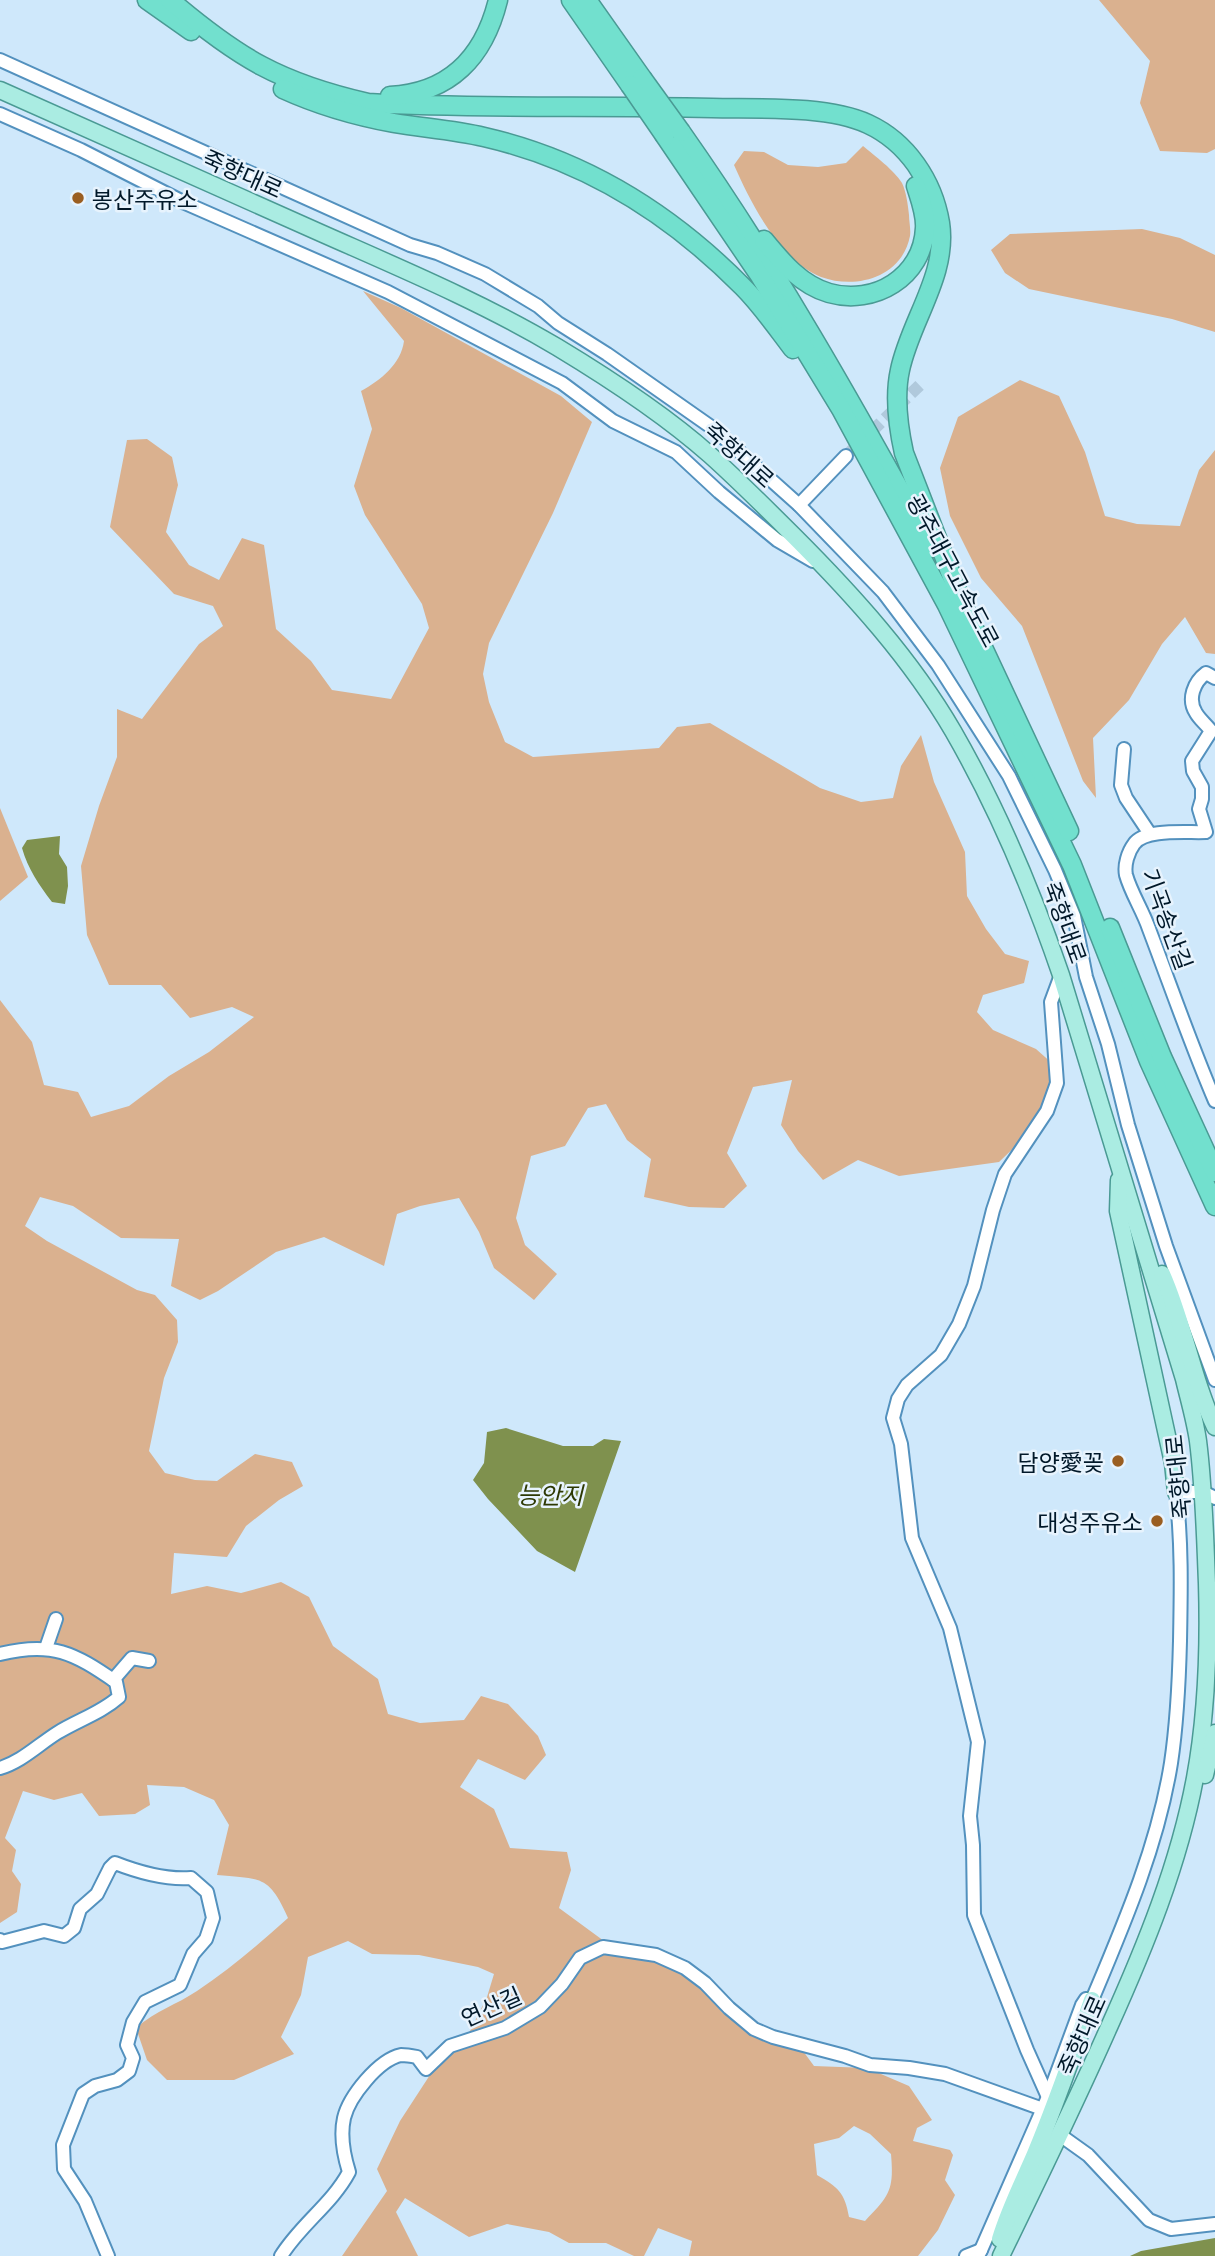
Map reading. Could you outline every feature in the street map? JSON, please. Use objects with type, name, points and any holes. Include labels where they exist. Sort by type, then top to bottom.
[{"type":"highway","points":[[147,0],[248,72],[304,99],[404,95],[432,88],[459,72],[478,51],[492,24],[498,0]]},
{"type":"highway","points":[[170,0],[227,47],[360,116],[396,124],[446,129],[521,146],[567,163],[609,183],[676,226],[745,289],[841,409]]},
{"type":"highway","name":"광주대구고속도로","points":[[571,0],[673,134],[841,409],[947,605],[1072,865],[1149,1061],[1215,1206]]},
{"type":"highway","name":"광주대구고속도로","points":[[587,0],[636,82]]},
{"type":"highway","points":[[325,99],[407,113],[768,117],[839,123],[884,144],[904,163],[922,204],[926,227],[921,248],[909,271],[892,285],[872,295],[828,293],[792,272],[721,189]]},
{"type":"highway","points":[[325,99],[407,105],[618,106],[818,112],[840,115],[868,124],[892,138],[908,153],[920,172],[933,198],[940,224],[940,252],[934,276],[908,341],[900,370],[898,428],[904,453],[961,600]]},
{"type":"highway","name":"광주대구고속도로","points":[[673,134],[721,189],[853,404],[961,600],[1046,779],[1162,1057],[1215,1172]]},
{"type":"main road","name":"죽향대로","points":[[0,90],[420,277],[555,346],[655,411],[708,453],[828,570],[874,621],[918,678],[953,730],[1008,834],[1061,975],[1184,1379],[1209,1495],[1209,1629],[1205,1715],[1195,1780],[1169,1876],[1138,1962],[1060,2135],[1001,2256]]},
{"type":"main road","points":[[1120,1167],[1118,1212],[1173,1463],[1176,1492]]},
{"type":"main road","points":[[1143,1244],[1167,1285],[1200,1390],[1215,1427]]},
{"type":"main road","points":[[1184,1822],[1202,1786],[1215,1733]]},
{"type":"main road","points":[[985,2254],[1008,2212],[1047,2106],[1091,2000]]},
{"type":"street","points":[[0,60],[410,245],[438,253],[485,274],[538,306],[558,323],[714,429],[799,505],[883,592],[938,665],[1009,776],[1055,870],[1074,916],[1086,977],[1108,1044],[1128,1125],[1166,1246],[1215,1380]]},
{"type":"street","points":[[0,114],[81,150],[185,203],[388,292],[562,383],[612,421],[676,452],[777,540],[828,570]]},
{"type":"street","points":[[799,505],[846,456]]},
{"type":"street","name":"기곡송산길","points":[[1215,678],[1206,673],[1199,678],[1193,691],[1192,704],[1211,731],[1192,761],[1193,771],[1202,787],[1199,809],[1210,835],[1150,834],[1140,837],[1126,860],[1125,872],[1143,912],[1215,1101]]},
{"type":"street","points":[[1124,749],[1121,785],[1126,798],[1150,834]]},
{"type":"street","points":[[1047,2106],[974,1915],[970,1816],[978,1742],[950,1628],[912,1538],[901,1444],[893,1418],[898,1399],[907,1385],[941,1355],[959,1324],[974,1286],[1005,1174],[1047,1111],[1057,1083],[1051,1002],[1061,975]]},
{"type":"street","points":[[1091,2000],[1129,1910],[1157,1825],[1171,1764],[1179,1693],[1182,1592],[1181,1535],[1176,1492],[1209,1495]]},
{"type":"street","points":[[46,1648],[56,1619]]},
{"type":"street","points":[[0,1654],[22,1649],[46,1648],[76,1657],[116,1682],[120,1697],[109,1706],[59,1732],[10,1765],[0,1768]]},
{"type":"street","points":[[113,1680],[132,1658],[149,1661]]},
{"type":"street","points":[[0,1940],[2,1942],[44,1931],[64,1936],[74,1928],[80,1909],[97,1894],[115,1863],[134,1870],[178,1879],[191,1878],[206,1892],[213,1918],[206,1938],[193,1954],[180,1985],[145,2003],[133,2022],[127,2045],[133,2058],[129,2071],[117,2080],[95,2086],[83,2094],[63,2145],[64,2169],[85,2201],[108,2256]]},
{"type":"street","name":"연산길","points":[[281,2256],[313,2215],[340,2189],[349,2172],[344,2157],[344,2118],[354,2095],[379,2066],[401,2055],[417,2057],[426,2069],[450,2046],[505,2028],[540,2007],[562,1984],[580,1958],[603,1947],[656,1955],[685,1968],[754,2029],[773,2037],[870,2065],[945,2074],[1047,2106]]},
{"type":"street","points":[[1060,2135],[1088,2155],[1149,2220],[1171,2229],[1215,2224]]},
{"type":"street","points":[[966,2256],[985,2254]]},
{"type":"shaded area","points":[[1099,0],[1215,0],[1215,149],[1207,153],[1160,151],[1140,103],[1150,61]]},
{"type":"shaded area","points":[[863,146],[902,183],[910,236],[898,262],[888,270],[863,281],[835,281],[806,269],[779,244],[758,213],[734,165],[744,151],[764,152],[788,165],[818,167],[846,163]]},
{"type":"shaded area","points":[[1142,229],[1180,238],[1215,255],[1215,332],[1172,319],[1029,289],[1005,273],[991,250],[1010,234]]},
{"type":"shaded area","points":[[363,291],[401,308],[561,396],[592,422],[553,513],[489,643],[483,674],[489,702],[505,742],[533,757],[659,748],[677,727],[710,723],[820,788],[861,802],[893,798],[901,766],[921,735],[934,782],[965,852],[967,896],[986,929],[1005,954],[1029,961],[1024,983],[983,995],[977,1012],[993,1030],[1036,1049],[1054,1065],[1044,1107],[1022,1140],[999,1162],[899,1176],[858,1160],[823,1180],[798,1151],[781,1125],[792,1080],[753,1087],[727,1153],[747,1186],[724,1208],[689,1207],[644,1197],[651,1159],[627,1140],[606,1104],[588,1108],[565,1146],[531,1156],[516,1218],[525,1245],[557,1274],[534,1300],[494,1268],[479,1232],[459,1198],[397,1214],[384,1266],[324,1237],[276,1252],[200,1300],[171,1286],[179,1239],[121,1238],[73,1206],[40,1197],[25,1226],[47,1241],[137,1290],[155,1295],[177,1320],[178,1342],[164,1378],[149,1451],[165,1473],[195,1480],[217,1481],[255,1454],[292,1462],[303,1486],[279,1500],[246,1526],[227,1557],[174,1553],[171,1594],[207,1586],[241,1593],[281,1582],[309,1597],[333,1646],[378,1679],[388,1714],[420,1723],[464,1720],[481,1696],[508,1704],[538,1736],[546,1755],[525,1780],[478,1759],[460,1787],[494,1809],[510,1848],[567,1852],[571,1870],[559,1908],[604,1941],[676,1969],[702,1988],[722,2012],[769,2043],[803,2051],[814,2066],[867,2068],[909,2086],[932,2120],[917,2128],[913,2141],[950,2150],[953,2155],[945,2180],[955,2195],[938,2230],[918,2256],[689,2256],[692,2241],[658,2228],[644,2256],[634,2256],[606,2243],[569,2243],[549,2232],[507,2224],[469,2237],[405,2198],[396,2212],[418,2256],[342,2256],[387,2191],[377,2169],[400,2121],[441,2058],[470,2031],[487,1997],[494,1974],[478,1967],[419,1955],[372,1954],[348,1941],[308,1957],[301,1995],[281,2037],[294,2054],[234,2080],[167,2080],[147,2060],[136,2028],[209,1983],[288,1918],[275,1894],[262,1882],[244,1877],[217,1875],[229,1825],[214,1800],[184,1787],[147,1785],[150,1805],[135,1814],[99,1816],[82,1793],[54,1800],[23,1791],[5,1838],[16,1850],[12,1871],[21,1884],[17,1912],[0,1923],[0,1000],[32,1042],[44,1085],[78,1092],[91,1117],[129,1106],[169,1076],[209,1052],[254,1017],[232,1007],[190,1018],[161,985],[109,985],[87,935],[81,866],[117,757],[117,709],[142,719],[199,644],[223,626],[213,606],[174,594],[110,527],[127,440],[147,439],[172,457],[178,485],[166,532],[189,565],[219,580],[242,538],[264,545],[276,629],[311,661],[332,690],[391,699],[429,628],[422,604],[365,515],[354,486],[372,429],[361,391],[389,370],[399,357],[404,341]],"holes":[[[854,2126],[870,2134],[891,2154],[892,2176],[885,2198],[865,2221],[849,2217],[839,2192],[817,2175],[814,2144],[839,2138]]]},
{"type":"shaded area","points":[[1020,380],[1059,396],[1085,452],[1105,516],[1137,524],[1180,526],[1199,470],[1215,450],[1215,654],[1206,653],[1185,617],[1162,644],[1129,700],[1093,738],[1096,798],[1083,781],[1022,626],[981,578],[950,516],[940,468],[958,417]]},
{"type":"shaded area","points":[[0,808],[28,877],[0,901]]},
{"type":"water","points":[[60,836],[59,854],[67,867],[65,904],[52,902],[34,876],[22,848],[27,840]]},
{"type":"water","name":"능안지","points":[[506,1428],[563,1446],[593,1446],[604,1439],[621,1441],[575,1572],[537,1551],[473,1480],[484,1463],[487,1432]]},
{"type":"water","points":[[1215,2238],[1215,2256],[1130,2256],[1141,2251]]},
{"type":"tunnel","points":[[846,456],[920,385]]},
{"type":"place","name":"봉산주유소","points":[[78,198]]},
{"type":"place","name":"담양愛꽂","points":[[1118,1461]]},
{"type":"place","name":"대성주유소","points":[[1157,1521]]}]
